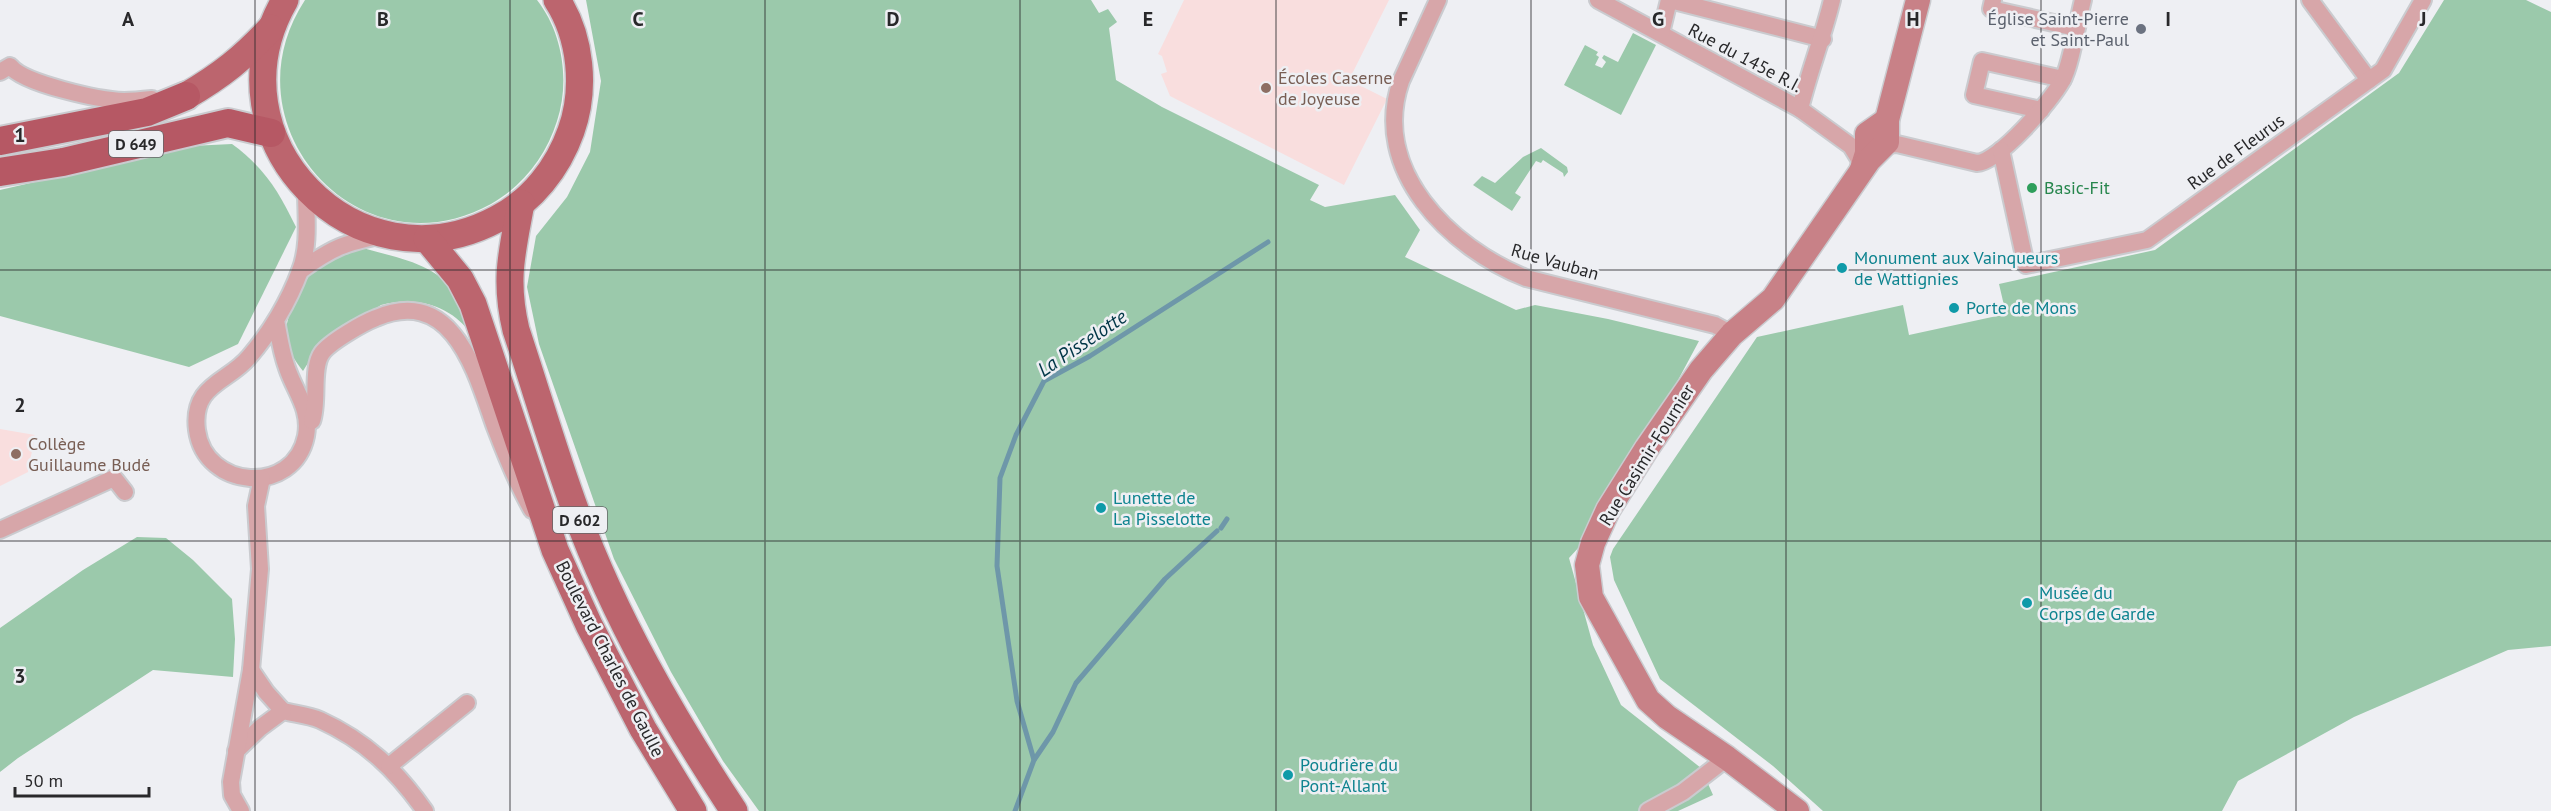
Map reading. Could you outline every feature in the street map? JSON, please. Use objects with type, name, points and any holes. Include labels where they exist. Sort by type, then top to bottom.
[{"type":"highway","name":"D 649","points":[[0,141],[147,112],[186,96]]},
{"type":"highway","name":"D 649","points":[[0,172],[63,162],[228,123],[271,133]]},
{"type":"main road","points":[[285,0],[272,27],[265,53],[262,80],[271,133],[286,163],[306,190],[355,225],[384,235],[426,239],[467,232],[486,225],[522,203],[544,180],[566,146],[579,99],[579,75],[577,50],[560,2]]},
{"type":"main road","points":[[1861,171],[1866,159],[1882,136],[1918,0]]},
{"type":"main road","name":"D 649","points":[[186,96],[219,76],[245,56],[272,27]]},
{"type":"main road","name":"Rue Casimir-Fournier","points":[[1797,811],[1727,758],[1667,717],[1648,700],[1591,597],[1587,565],[1593,543],[1620,490],[1701,370],[1732,334],[1773,299],[1861,171]]},
{"type":"main road","name":"Boulevard Charles de Gaulle","points":[[522,203],[508,278],[510,305],[516,330],[576,513],[619,612],[673,715],[734,811]]},
{"type":"main road","name":"Boulevard Charles de Gaulle","points":[[426,239],[460,279],[473,304],[555,550],[589,625],[643,729],[693,811]]},
{"type":"main road","points":[[1761,784],[1779,811]]},
{"type":"street","name":"Rue Vauban","points":[[1438,0],[1397,93],[1395,115],[1399,151],[1420,200],[1430,213],[1463,242],[1505,270],[1526,278],[1715,325],[1732,334]]},
{"type":"street","points":[[1661,33],[1670,0],[1823,39]]},
{"type":"street","points":[[1800,109],[1823,39],[1832,0]]},
{"type":"street","points":[[1993,0],[1991,9],[2076,28]]},
{"type":"street","points":[[1840,138],[1882,136],[1977,163],[1989,160],[2041,110],[2063,79],[2083,0]]},
{"type":"street","points":[[2310,0],[2369,80]]},
{"type":"street","name":"Rue de Fleurus","points":[[2001,150],[2026,265],[2147,240],[2383,70],[2423,0]]},
{"type":"street","name":"Rue du 145e R.I.","points":[[1601,1],[1800,109],[1855,151],[1861,171]]},
{"type":"street","points":[[2041,110],[1974,95],[1982,61],[2063,79]]},
{"type":"street","points":[[5,69],[32,80],[92,97],[124,101],[186,96]]},
{"type":"street","points":[[306,190],[306,246],[300,271],[276,320],[250,357],[241,366],[213,384],[201,401],[197,428],[200,443],[207,456],[226,472],[243,478],[262,478],[276,474],[290,465],[300,453],[314,416],[318,364],[322,354],[370,320],[383,315],[410,312],[421,314],[437,320],[451,331],[472,362],[516,482],[555,550]]},
{"type":"street","points":[[300,271],[326,252],[346,243],[384,235]]},
{"type":"street","points":[[276,320],[282,353],[294,386],[304,402],[308,420],[306,438]]},
{"type":"street","points":[[0,530],[114,478],[125,492]]},
{"type":"street","points":[[237,809],[232,795],[231,782],[251,670],[260,569],[256,506],[262,478]]},
{"type":"street","points":[[251,670],[283,711],[318,719],[368,747],[388,766],[425,811]]},
{"type":"street","points":[[388,766],[467,703]]},
{"type":"street","points":[[236,751],[260,728],[283,711]]},
{"type":"street","points":[[1651,810],[1683,792],[1727,758]]},
{"type":"shaded area","name":"Écoles Caserne de Joyeuse","points":[[1184,0],[1389,0],[1349,80],[1387,99],[1344,185],[1170,96],[1161,74],[1167,72],[1162,56],[1158,54]]},
{"type":"shaded area","name":"Collège Guillaume Budé","points":[[0,429],[35,435],[28,472],[0,486]]},
{"type":"green space","points":[[305,0],[537,0],[553,27],[562,58],[563,74],[561,106],[557,121],[540,158],[523,179],[503,197],[491,204],[442,221],[395,220],[353,204],[318,176],[293,139],[281,95],[284,48]]},
{"type":"green space","points":[[586,0],[1091,0],[1099,13],[1108,9],[1117,22],[1109,28],[1116,80],[1162,107],[1319,185],[1310,200],[1325,207],[1395,195],[1420,230],[1405,257],[1516,310],[1535,305],[1608,319],[1699,341],[1602,522],[1569,558],[1593,645],[1621,705],[1701,768],[1713,795],[1678,811],[759,811],[723,761],[671,672],[614,559],[539,344],[527,287],[536,236],[567,197],[590,152],[601,81]]},
{"type":"green space","points":[[2444,0],[2526,0],[2551,12],[2551,646],[2508,650],[2354,717],[2238,781],[2222,811],[1823,811],[1773,766],[1660,679],[1614,580],[1610,557],[1613,549],[1757,337],[1903,305],[1909,335],[2006,314],[1999,284],[2155,250],[2399,73]]},
{"type":"green space","points":[[1633,33],[1656,45],[1621,115],[1564,85],[1585,45],[1598,52],[1596,55],[1599,57],[1595,65],[1602,68],[1606,62],[1602,58],[1604,55],[1618,62]]},
{"type":"green space","points":[[232,144],[254,162],[270,181],[296,227],[238,344],[189,367],[0,316],[0,190],[191,146]]},
{"type":"green space","points":[[1541,148],[1567,167],[1568,172],[1564,177],[1563,173],[1543,160],[1541,163],[1536,161],[1515,193],[1521,197],[1512,211],[1473,185],[1482,176],[1495,183],[1523,157]]},
{"type":"green space","points":[[363,248],[404,259],[442,278],[459,300],[469,331],[451,314],[429,304],[393,302],[381,305],[328,341],[303,371],[292,354],[286,334],[289,315],[299,292],[313,271],[327,258]]},
{"type":"green space","points":[[137,537],[166,538],[193,560],[232,599],[235,639],[233,677],[153,670],[0,772],[0,628],[83,570]]},
{"type":"waterway","name":"La Pisselotte","points":[[1034,760],[1017,701],[997,566],[1000,478],[1016,435],[1044,381],[1090,356],[1268,242]]},
{"type":"waterway","points":[[1221,528],[1227,519]]},
{"type":"waterway","points":[[1015,811],[1034,760],[1053,732],[1076,683],[1165,579],[1217,531]]},
{"type":"place","name":"Église Saint-Pierre et Saint-Paul","points":[[2141,29]]},
{"type":"place","name":"Écoles Caserne de Joyeuse","points":[[1266,88]]},
{"type":"place","name":"Basic-Fit","points":[[2032,188]]},
{"type":"place","name":"Monument aux Vainqueurs de Wattignies","points":[[1842,268]]},
{"type":"place","name":"Porte de Mons","points":[[1954,308]]},
{"type":"place","name":"Collège Guillaume Budé","points":[[16,454]]},
{"type":"place","name":"Lunette de La Pisselotte","points":[[1101,508]]},
{"type":"place","name":"Musée du Corps de Garde","points":[[2027,603]]},
{"type":"place","name":"Poudrière du Pont-Allant","points":[[1288,775]]}]
